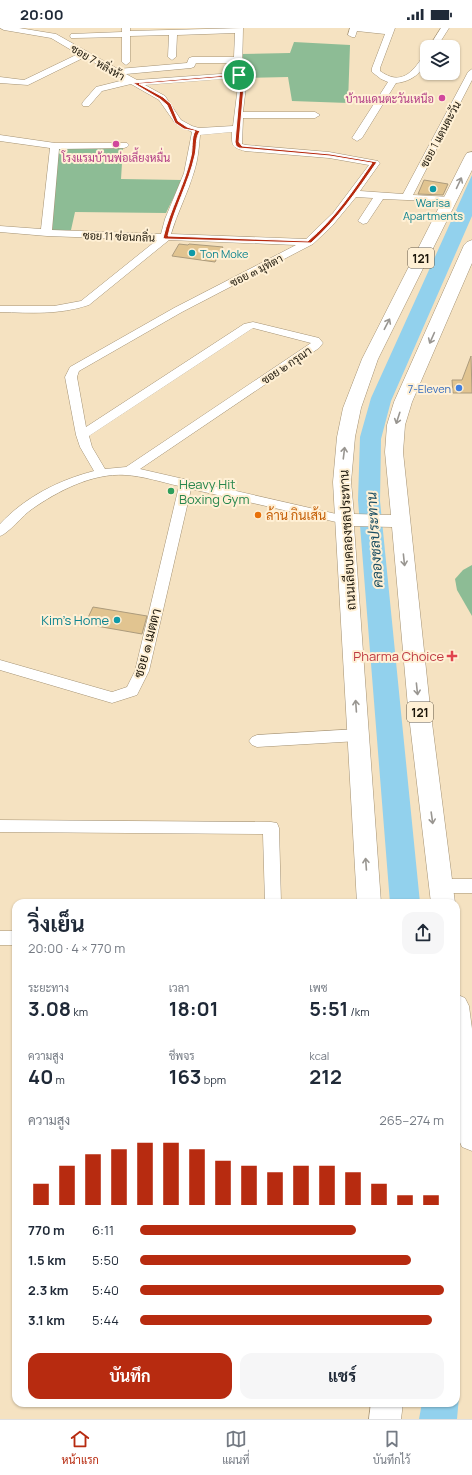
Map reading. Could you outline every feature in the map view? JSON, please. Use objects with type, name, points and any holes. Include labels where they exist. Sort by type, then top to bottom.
[{"type":"main road","name":"ถนนเลียบคลองชลประทาน","points":[[369,899],[358,735],[349,520],[342,475],[346,436],[352,408],[370,359],[472,156]]},
{"type":"main road","name":"121","points":[[442,894],[392,521],[394,452],[396,424],[403,402],[470,255]]},
{"type":"main road","points":[[349,520],[392,521]]},
{"type":"main road","points":[[460,1038],[472,1138]]},
{"type":"main road","points":[[385,1419],[386,1407]]},
{"type":"street","name":"ซอย 7 หลิ่งห้า","points":[[4,28],[53,36],[162,98],[169,104],[176,122],[185,128],[198,131]]},
{"type":"street","points":[[352,35],[354,28],[390,30],[377,64],[376,72],[393,82],[405,80],[413,75],[420,66]]},
{"type":"street","points":[[437,40],[445,28]]},
{"type":"street","points":[[0,309],[57,309],[74,307],[85,303],[165,238],[170,219],[189,173],[194,151],[195,134],[198,131],[237,129],[242,86],[239,75],[238,60],[239,29],[173,32],[126,31],[78,33]]},
{"type":"street","points":[[126,31],[126,62]]},
{"type":"street","points":[[172,56],[173,32]]},
{"type":"street","points":[[0,80],[25,82],[84,55]]},
{"type":"street","points":[[116,72],[191,65],[192,60],[238,60]]},
{"type":"street","name":"ซอย 1 แดนตะวัน","points":[[407,196],[472,72]]},
{"type":"street","points":[[86,104],[98,90],[133,82],[239,75]]},
{"type":"street","points":[[357,138],[393,82]]},
{"type":"street","points":[[239,115],[315,115]]},
{"type":"street","name":"ซอย ๓ มุทิตา","points":[[101,473],[86,447],[82,435],[71,378],[74,369],[178,310],[309,242],[322,231],[354,194],[375,162],[330,155],[241,147],[237,145],[237,129]]},
{"type":"street","points":[[0,138],[55,146],[124,144]]},
{"type":"street","points":[[47,233],[46,225],[55,146]]},
{"type":"street","points":[[354,194],[407,196],[451,200]]},
{"type":"street","points":[[363,222],[380,195]]},
{"type":"street","name":"ซอย 11 ซ่อนกลิ่น","points":[[0,229],[47,233],[165,238],[309,242]]},
{"type":"street","name":"ซอย ๒ กรุณา","points":[[82,435],[248,326],[253,325],[315,340],[317,343],[315,346],[129,471]]},
{"type":"street","points":[[0,532],[17,513],[31,503],[69,484],[101,473],[129,471],[349,520]]},
{"type":"street","name":"ซอย ๑ เมตตา","points":[[0,665],[112,698],[132,691],[142,671],[186,484]]},
{"type":"street","points":[[257,741],[358,735]]},
{"type":"street","points":[[0,826],[271,828],[273,899]]},
{"type":"street","points":[[442,894],[472,886]]},
{"type":"street","points":[[0,938],[12,938]]},
{"type":"green space","points":[[294,42],[350,45],[348,103],[292,101],[288,77],[243,78],[241,54],[290,53]]},
{"type":"green space","points":[[123,147],[121,179],[182,180],[166,213],[75,212],[71,230],[51,231],[59,148]]},
{"type":"green space","points":[[472,565],[472,616],[457,590],[455,579],[463,570]]},
{"type":"water","name":"คลองชลประทาน","points":[[472,175],[472,216],[391,401],[381,439],[380,501],[420,899],[390,899],[358,500],[360,437],[371,398]]},
{"type":"water","points":[[421,1407],[458,1407],[457,1419],[419,1419]]},
{"type":"building","name":"Warisa Apartments","points":[[424,180],[448,184],[443,195],[418,194]]},
{"type":"building","name":"Ton Moke","points":[[179,244],[223,247],[215,262],[172,256]]},
{"type":"building","name":"7-Eleven","points":[[471,356],[472,393],[453,393],[452,380],[462,380]]},
{"type":"building","name":"Kim's Home","points":[[93,607],[147,616],[142,634],[85,624]]},
{"type":"place","name":"บ้านแดนตะวันเหนือ","points":[[442,98]]},
{"type":"place","name":"โรงแรมบ้านพ่อเลี้ยงหมื่น","points":[[116,144]]},
{"type":"place","name":"Warisa Apartments","points":[[433,189]]},
{"type":"place","name":"Ton Moke","points":[[192,253]]},
{"type":"place","name":"7-Eleven","points":[[459,388]]},
{"type":"place","name":"Heavy Hit Boxing Gym","points":[[171,491]]},
{"type":"place","name":"ล้าน กินเส้น","points":[[258,515]]},
{"type":"place","name":"Kim's Home","points":[[117,620]]},
{"type":"place","name":"Pharma Choice","points":[[452,656]]},
{"type":"route","points":[[239,75],[242,86],[237,129],[237,145],[241,147],[330,155],[375,162],[354,194],[322,231],[309,242],[165,238],[170,219],[189,173],[194,151],[195,134],[198,131],[185,128],[176,122],[169,104],[162,98],[135,83],[239,75]]}]
